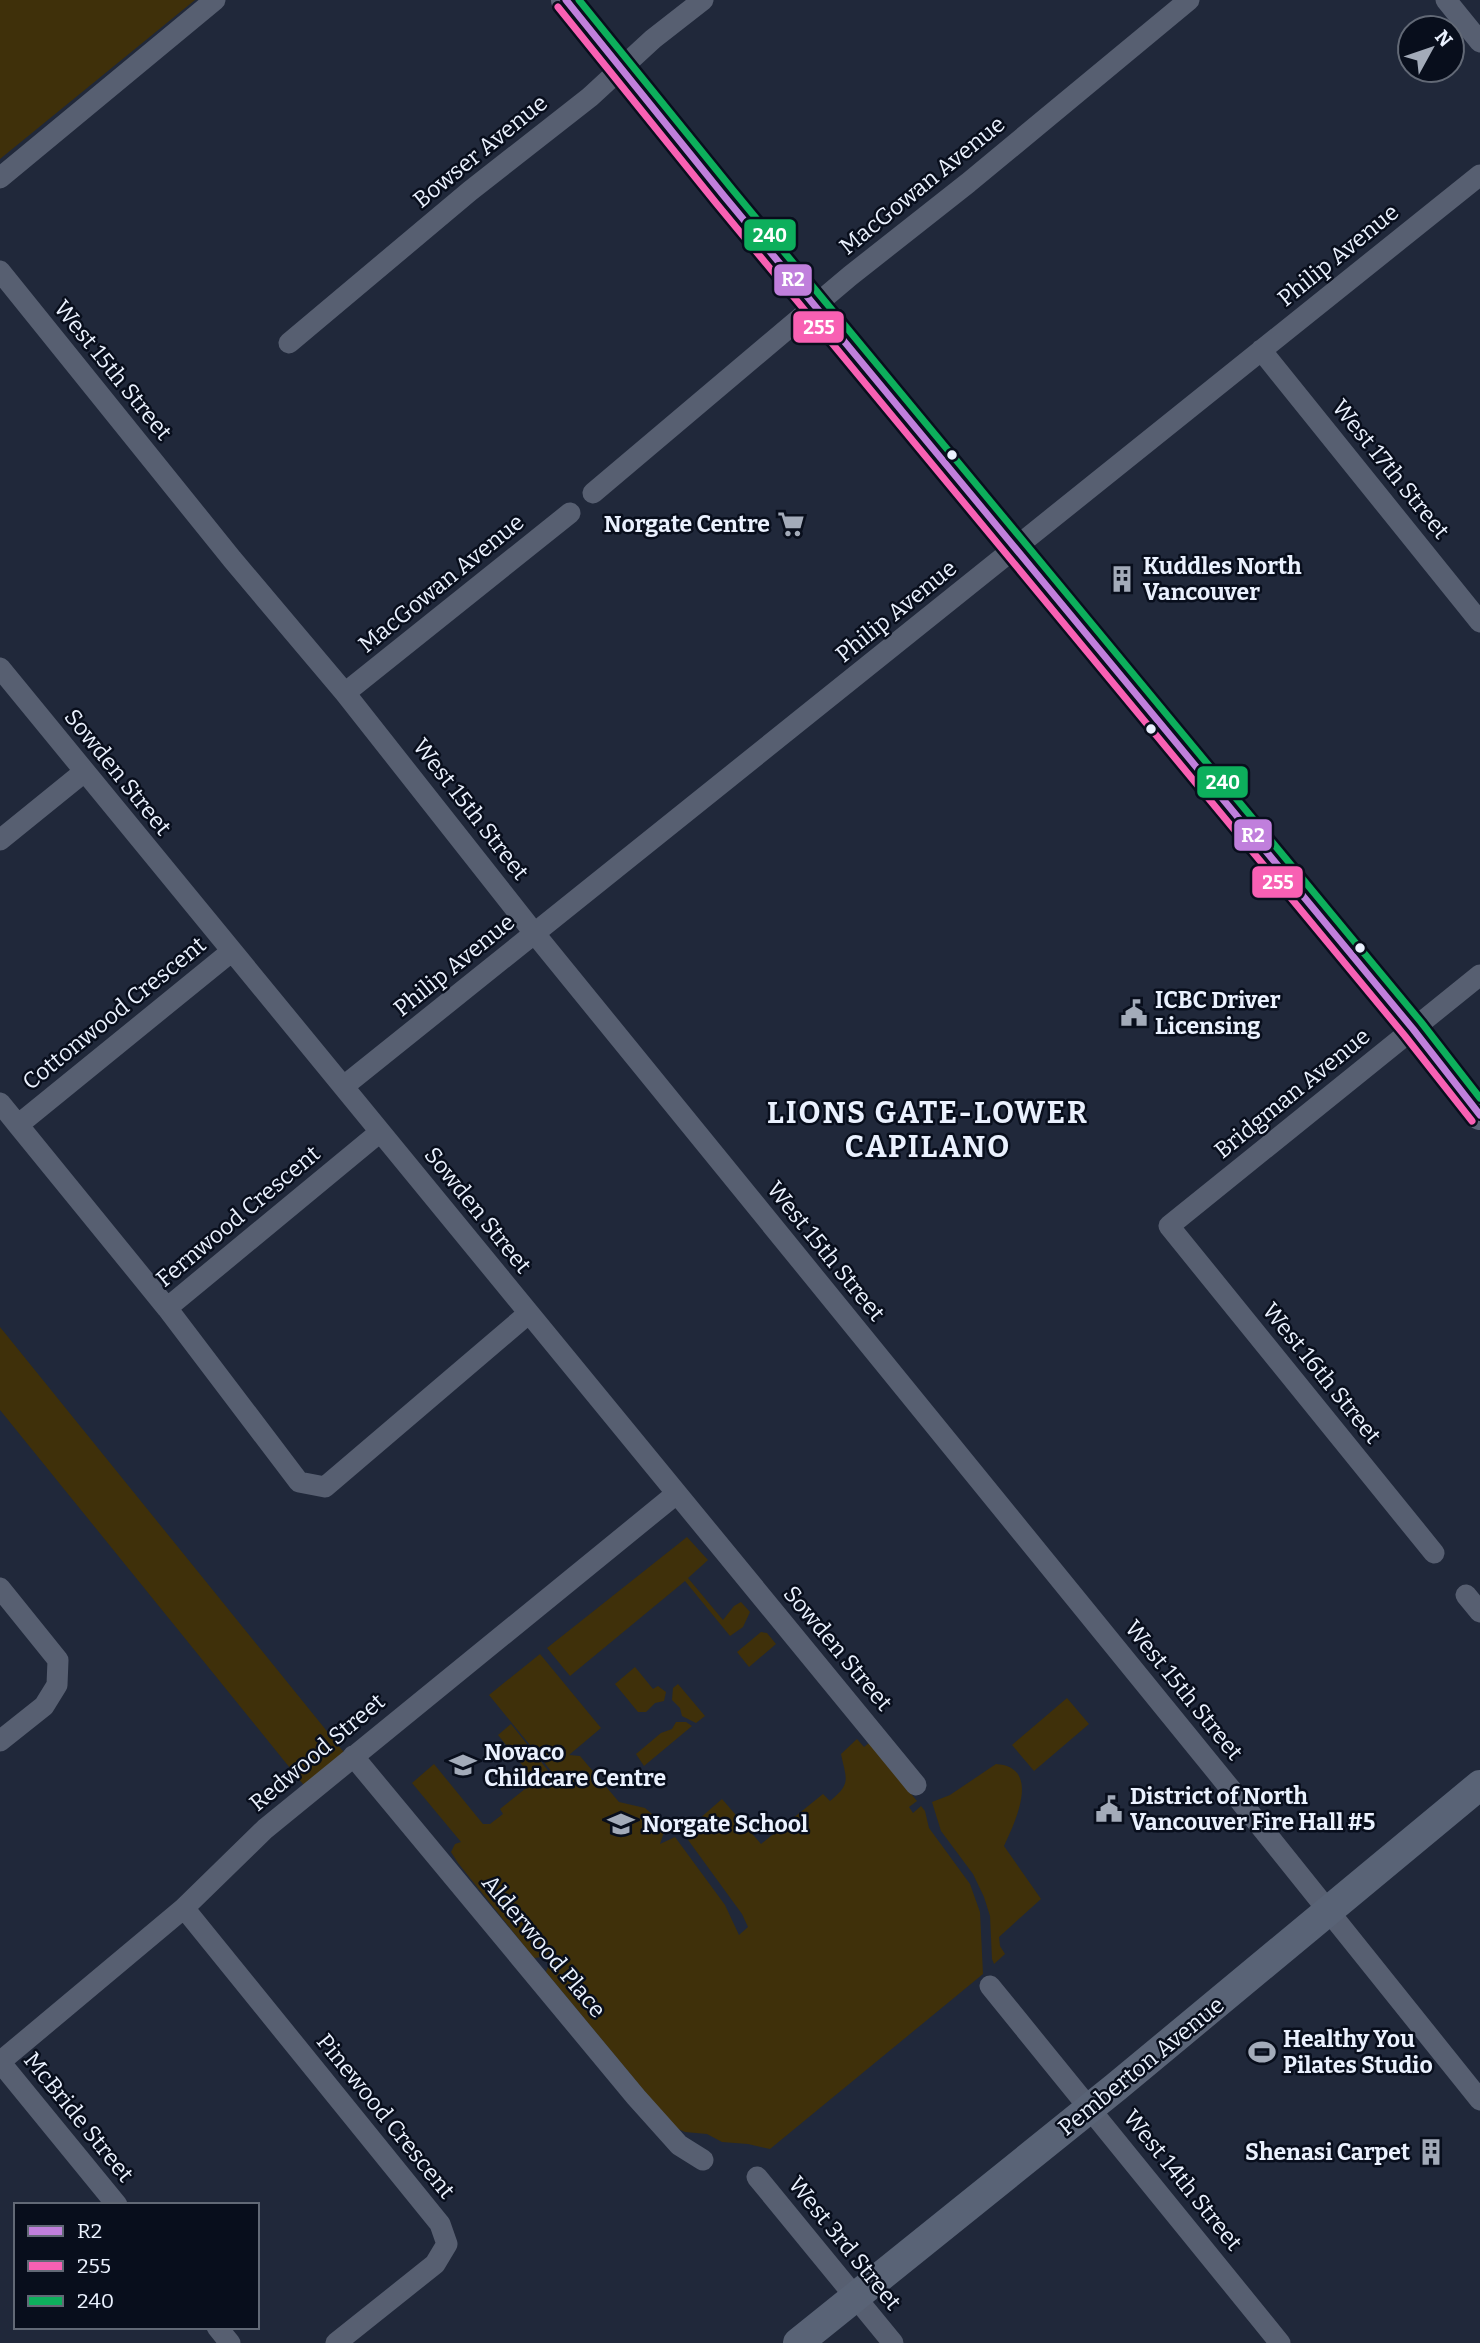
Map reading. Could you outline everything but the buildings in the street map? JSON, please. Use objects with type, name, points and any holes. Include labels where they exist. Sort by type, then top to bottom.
[{"type":"main road","points":[[566,0],[815,306],[1413,1029],[1480,1115]]},
{"type":"main road","name":"Pemberton Avenue","points":[[798,2343],[1091,2108],[1480,1785]]},
{"type":"street","points":[[0,178],[215,0]]},
{"type":"street","name":"Bowser Avenue","points":[[289,343],[470,191],[590,97],[653,39],[703,0]]},
{"type":"street","name":"MacGowan Avenue","points":[[593,493],[815,306],[1189,0]]},
{"type":"street","points":[[1446,0],[1480,42]]},
{"type":"street","name":"Philip Avenue","points":[[344,1086],[1480,175]]},
{"type":"street","name":"West 15th Street","points":[[0,271],[215,538],[345,693],[535,934],[1480,2100]]},
{"type":"street","name":"West 17th Street","points":[[1261,350],[1480,622]]},
{"type":"street","name":"MacGowan Avenue","points":[[345,693],[570,513]]},
{"type":"street","name":"Sowden Street","points":[[0,668],[916,1785]]},
{"type":"street","points":[[0,840],[84,772]]},
{"type":"street","name":"Cottonwood Crescent","points":[[0,1103],[18,1125],[232,951]]},
{"type":"street","name":"Bridgman Avenue","points":[[1169,1226],[1480,975]]},
{"type":"street","points":[[18,1125],[167,1308]]},
{"type":"street","name":"Fernwood Crescent","points":[[380,1132],[167,1308],[299,1482],[325,1487],[529,1313]]},
{"type":"street","name":"West 16th Street","points":[[1169,1226],[1434,1553]]},
{"type":"street","name":"Redwood Street","points":[[0,2062],[184,1908],[265,1829],[676,1494]]},
{"type":"street","points":[[0,1588],[58,1660],[57,1685],[44,1706],[0,1741]]},
{"type":"street","points":[[1466,1595],[1480,1612]]},
{"type":"street","name":"Alderwood Place","points":[[353,1756],[635,2097],[679,2146],[703,2160]]},
{"type":"street","name":"Pinewood Crescent","points":[[184,1908],[440,2224],[447,2244],[435,2264],[336,2343]]},
{"type":"street","name":"West 14th Street","points":[[990,1986],[1280,2343]]},
{"type":"street","name":"McBride Street","points":[[0,2062],[115,2203]]},
{"type":"street","name":"West 3rd Street","points":[[757,2177],[893,2343]]},
{"type":"street","points":[[219,2329],[230,2343]]},
{"type":"shaded area","points":[[0,0],[195,0],[0,159]]},
{"type":"shaded area","points":[[0,1327],[347,1756],[307,1789],[0,1410]]},
{"type":"shaded area","points":[[687,1537],[708,1560],[688,1578],[723,1620],[734,1606],[741,1602],[750,1612],[743,1627],[730,1636],[685,1581],[570,1676],[547,1648]]},
{"type":"shaded area","points":[[761,1632],[767,1633],[776,1644],[749,1667],[737,1652]]},
{"type":"shaded area","points":[[540,1654],[601,1728],[569,1755],[580,1756],[619,1802],[645,1808],[660,1821],[664,1832],[660,1844],[675,1837],[725,1905],[739,1935],[748,1927],[742,1914],[683,1833],[722,1799],[761,1844],[823,1794],[830,1801],[837,1795],[846,1780],[841,1754],[857,1739],[864,1747],[869,1743],[917,1801],[909,1807],[913,1813],[921,1806],[925,1811],[929,1828],[970,1884],[980,1912],[983,1974],[770,2149],[722,2142],[707,2134],[685,2132],[674,2127],[546,1972],[549,1964],[542,1957],[534,1958],[458,1863],[451,1852],[455,1844],[461,1842],[412,1783],[434,1764],[483,1824],[490,1824],[503,1814],[500,1809],[535,1781],[498,1735],[511,1724],[550,1773],[552,1772],[489,1695]]},
{"type":"shaded area","points":[[635,1667],[653,1689],[658,1686],[666,1692],[664,1701],[655,1703],[646,1712],[638,1712],[615,1684]]},
{"type":"shaded area","points":[[678,1684],[705,1716],[696,1723],[682,1716],[680,1708],[672,1700],[673,1688]]},
{"type":"shaded area","points":[[1067,1698],[1089,1724],[1034,1771],[1012,1745]]},
{"type":"shaded area","points":[[676,1722],[686,1722],[692,1726],[644,1766],[636,1754],[661,1733],[672,1729]]},
{"type":"shaded area","points":[[996,1764],[1010,1767],[1018,1775],[1022,1785],[1018,1810],[1004,1846],[1041,1899],[999,1937],[1005,1954],[994,1964],[990,1916],[984,1897],[973,1874],[941,1831],[932,1802],[950,1795]]},
{"type":"transit line","name":"R2","points":[[566,0],[724,196],[1413,1029],[1480,1115]]},
{"type":"transit line","name":"240","points":[[579,0],[1421,1022],[1480,1098]]},
{"type":"transit line","name":"255","points":[[558,7],[716,203],[1405,1036],[1472,1121]]},
{"type":"place","name":"Norgate Centre","points":[[791,524]]},
{"type":"place","name":"Kuddles North Vancouver","points":[[1122,579]]},
{"type":"place","name":"ICBC Driver Licensing","points":[[1134,1013]]},
{"type":"place","name":"Novaco Childcare Centre","points":[[463,1765]]},
{"type":"place","name":"District of North Vancouver Fire Hall #5","points":[[1109,1809]]},
{"type":"place","name":"Norgate School","points":[[621,1824]]},
{"type":"place","name":"Healthy You Pilates Studio","points":[[1262,2052]]},
{"type":"place","name":"Shenasi Carpet","points":[[1431,2152]]},
{"type":"district","name":"LIONS GATE-LOWER CAPILANO","points":[[928,1130]]}]
